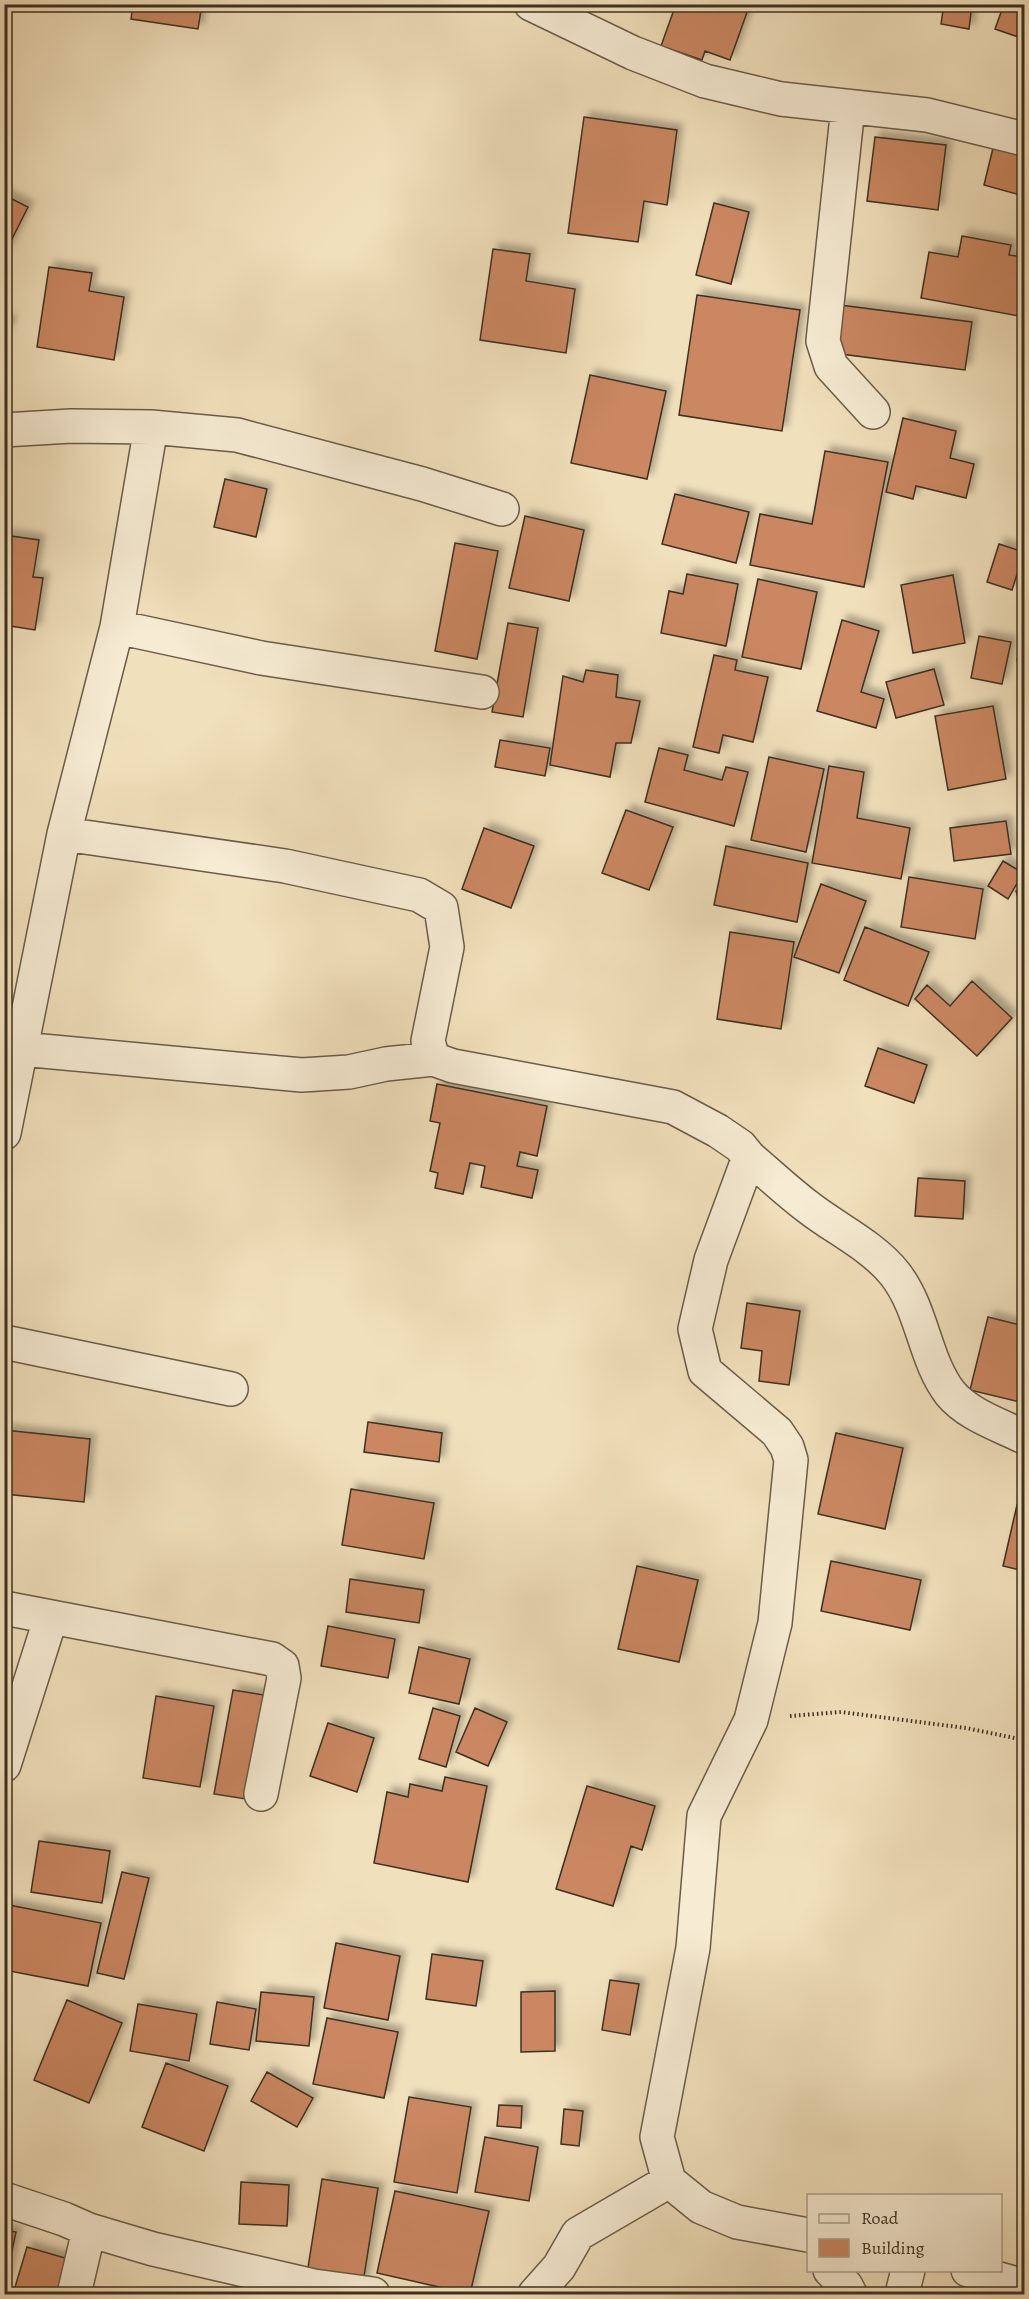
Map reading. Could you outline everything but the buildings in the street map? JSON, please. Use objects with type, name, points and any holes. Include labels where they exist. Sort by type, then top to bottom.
[{"type":"street","points":[[531,4],[633,53],[705,81],[781,99],[927,115],[1024,139]]},
{"type":"street","points":[[848,107],[823,341],[831,366],[873,412]]},
{"type":"street","points":[[4,430],[71,426],[151,428],[237,435],[422,484],[502,509]]},
{"type":"street","points":[[4,1133],[64,834],[117,627],[151,428]]},
{"type":"street","points":[[117,627],[261,658],[482,692]]},
{"type":"street","points":[[64,834],[285,866],[419,895],[434,903],[441,908],[447,947],[428,1041],[434,1059]]},
{"type":"street","points":[[21,1049],[302,1075],[349,1072],[386,1064],[434,1059],[453,1066],[673,1107],[718,1131],[740,1146],[749,1157],[807,1206],[871,1252],[893,1272],[910,1295],[940,1376],[951,1394],[972,1411],[1024,1437]]},
{"type":"street","points":[[749,1157],[711,1260],[695,1329],[705,1371],[777,1432],[787,1447],[791,1460],[775,1623],[750,1720],[704,1816],[693,1948],[657,2137],[669,2181],[701,2207],[737,2222],[802,2239]]},
{"type":"street","points":[[4,1342],[231,1389]]},
{"type":"street","points":[[4,1608],[272,1659],[282,1666],[284,1678],[261,1794]]},
{"type":"street","points":[[4,1765],[51,1617]]},
{"type":"street","points":[[536,2295],[559,2267],[578,2234],[669,2181]]},
{"type":"street","points":[[4,2199],[64,2218],[89,2230],[153,2250],[314,2286],[373,2295]]},
{"type":"street","points":[[74,2295],[89,2230]]},
{"type":"street","points":[[831,2272],[846,2286],[850,2295]]},
{"type":"street","points":[[902,2295],[908,2272]]},
{"type":"street","points":[[972,2272],[1024,2286]]},
{"type":"path","points":[[750,1720],[841,1712],[966,1728],[1024,1740]]}]
